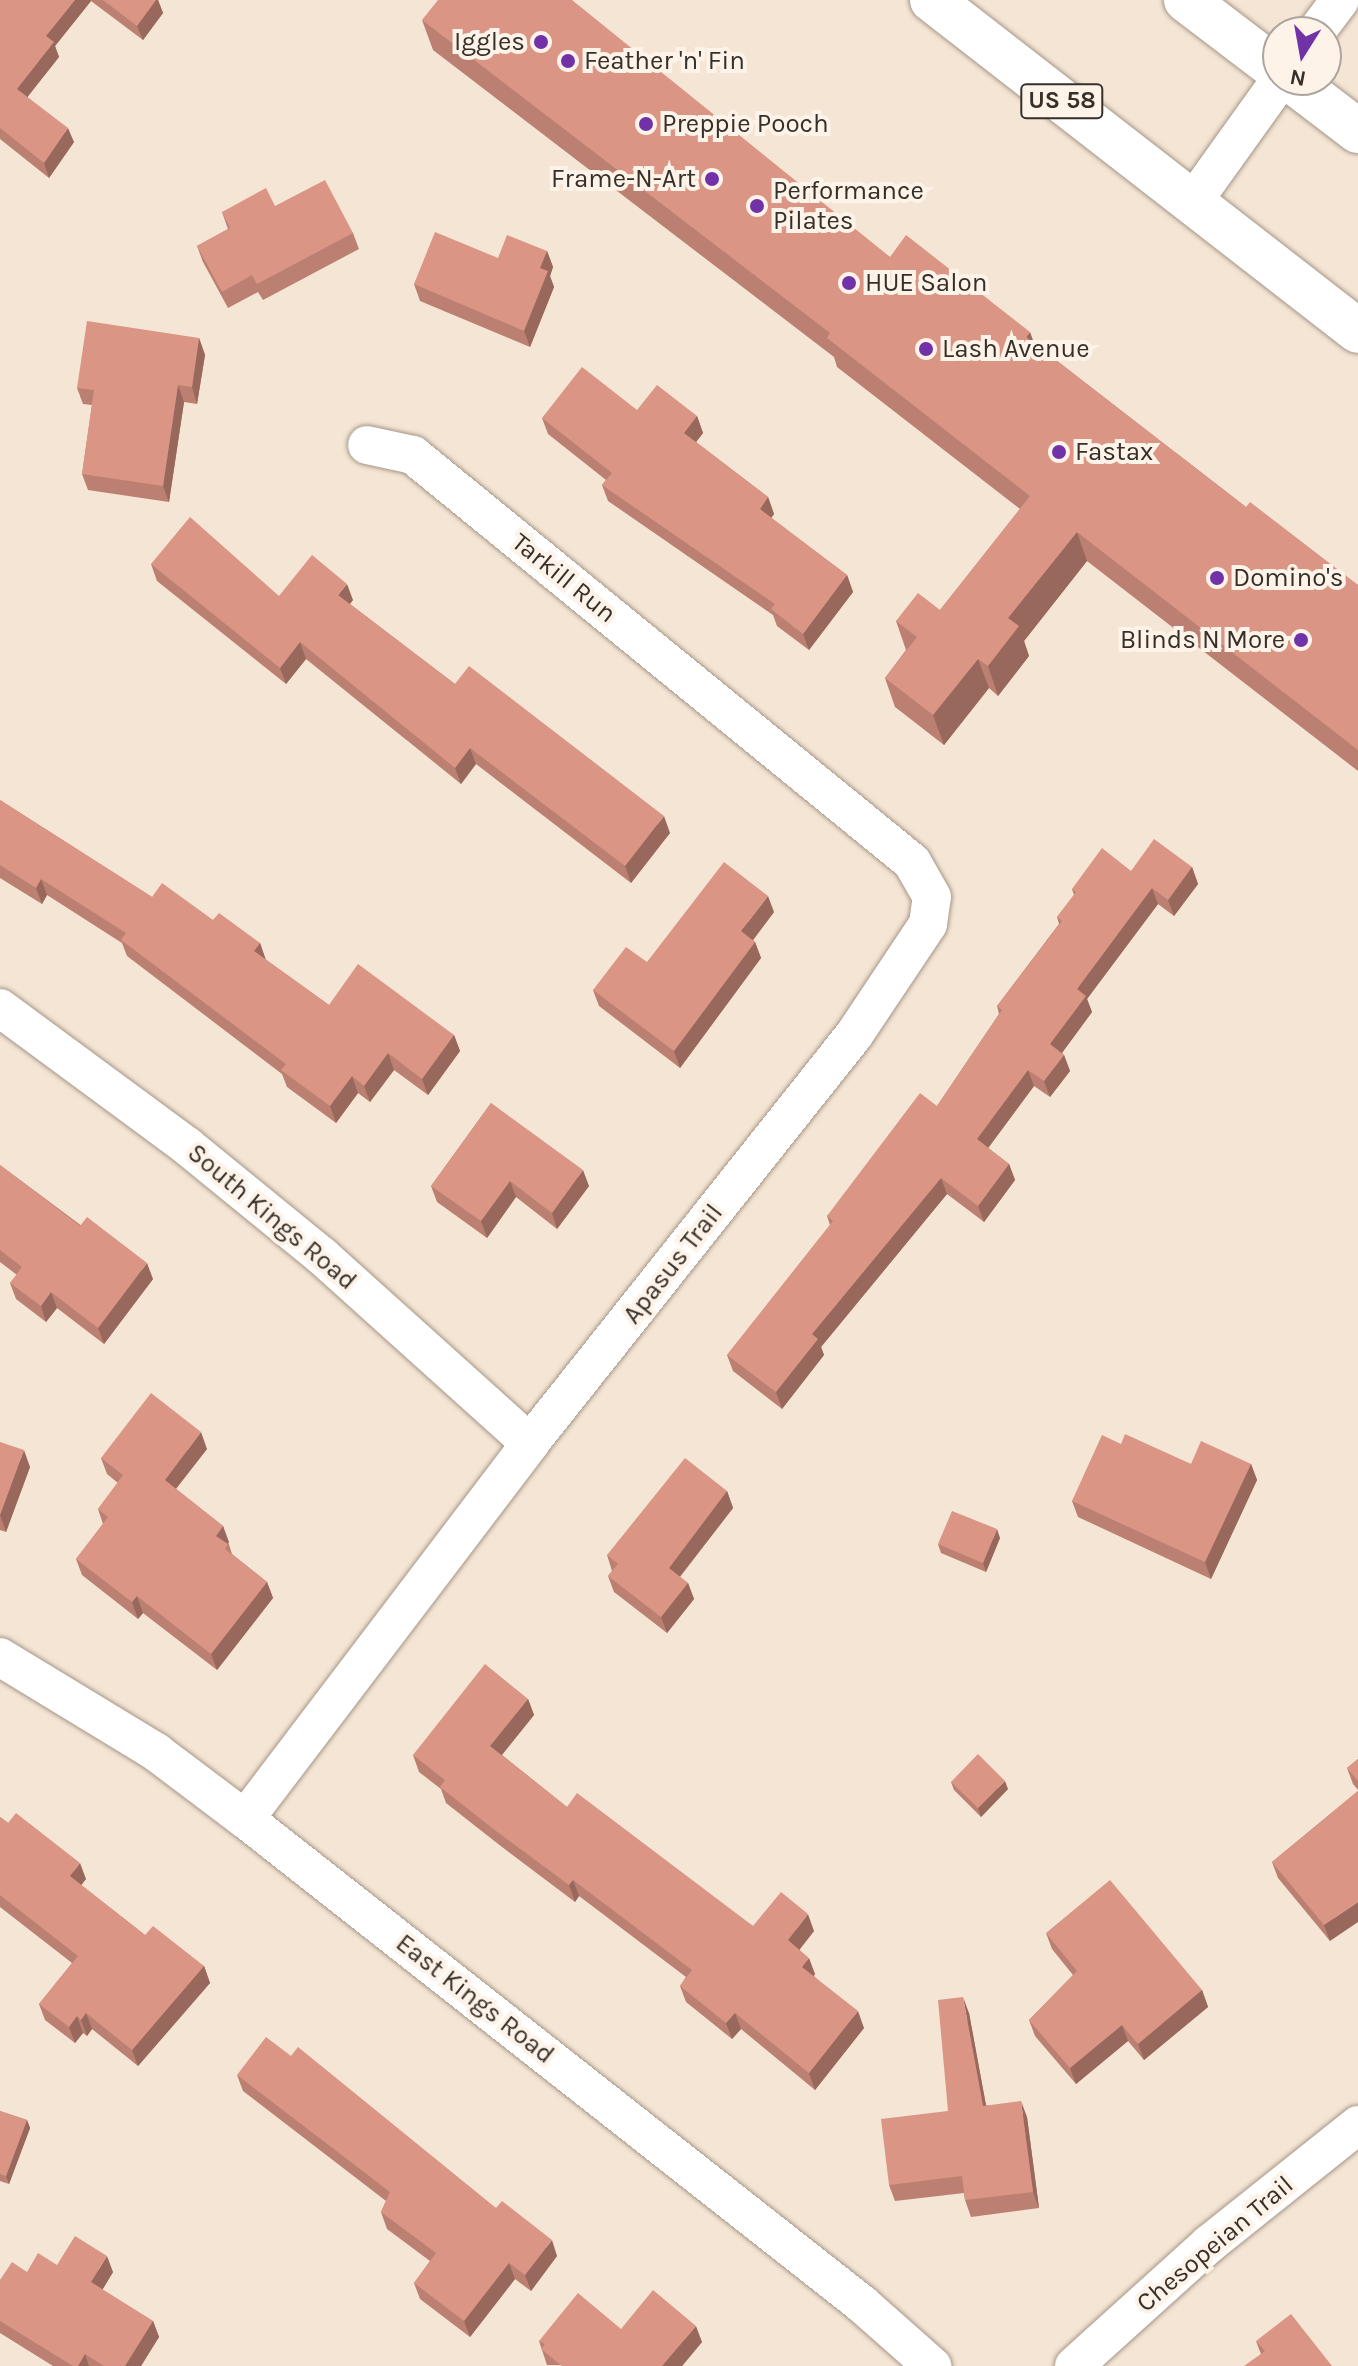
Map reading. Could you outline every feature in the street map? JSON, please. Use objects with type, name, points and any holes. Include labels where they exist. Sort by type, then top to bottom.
[{"type":"main road","name":"US 58","points":[[932,0],[1358,331]]},
{"type":"main road","points":[[1186,0],[1262,58]]},
{"type":"main road","points":[[1312,96],[1358,131]]},
{"type":"street","points":[[1192,203],[1269,96]]},
{"type":"street","name":"Tarkill Run","points":[[367,445],[413,455],[751,731]]},
{"type":"street","name":"Apasus Trail","points":[[245,1819],[530,1443],[854,1035],[928,924],[932,897],[912,862],[751,731]]},
{"type":"street","name":"South Kings Road","points":[[0,1008],[187,1146],[322,1256],[530,1443]]},
{"type":"street","name":"East Kings Road","points":[[0,1657],[156,1752],[245,1819],[862,2304],[932,2366]]},
{"type":"street","name":"Chesopeian Trail","points":[[1074,2366],[1209,2244],[1358,2125]]},
{"type":"building","points":[[0,0],[75,0],[46,36],[54,42],[17,89],[68,128],[44,163],[0,128]]},
{"type":"building","points":[[103,0],[156,0],[137,26]]},
{"type":"building","points":[[438,0],[572,0],[890,257],[906,235],[1030,332],[1026,337],[1246,507],[1250,502],[1358,585],[1358,750],[1077,532],[1008,618],[1019,626],[988,666],[978,659],[933,715],[885,678],[917,637],[896,621],[918,593],[940,610],[1030,496],[827,338],[830,333],[422,20]]},
{"type":"building","points":[[325,180],[353,233],[257,284],[252,275],[222,292],[197,246],[230,228],[222,212],[266,188],[275,206]]},
{"type":"building","points":[[435,232],[498,258],[507,235],[547,251],[540,268],[548,271],[524,331],[414,284]]},
{"type":"building","points":[[87,321],[199,338],[192,387],[178,385],[163,486],[82,474],[94,390],[77,388]]},
{"type":"building","points":[[582,367],[637,410],[657,385],[697,416],[684,433],[768,497],[760,509],[847,575],[803,634],[771,609],[775,604],[602,485],[612,473],[542,418]]},
{"type":"building","points":[[190,517],[279,596],[312,555],[347,584],[338,595],[455,684],[469,666],[664,816],[625,866],[470,748],[455,768],[300,642],[280,668],[151,564]]},
{"type":"building","points":[[0,800],[152,897],[162,883],[213,920],[219,913],[260,943],[254,951],[329,1005],[358,964],[454,1035],[422,1079],[388,1053],[364,1086],[352,1076],[330,1106],[281,1070],[286,1064],[121,940],[126,933],[41,879],[36,888],[0,865]]},
{"type":"building","points":[[1154,839],[1192,867],[1168,900],[1152,888],[1077,989],[1086,996],[1050,1044],[1064,1055],[1044,1081],[1028,1070],[977,1139],[1009,1164],[978,1206],[941,1178],[812,1334],[818,1339],[776,1392],[727,1355],[833,1221],[827,1216],[920,1093],[937,1106],[1002,1010],[997,1006],[1062,921],[1057,917],[1076,892],[1072,889],[1102,848],[1131,871]]},
{"type":"building","points":[[724,862],[768,896],[741,931],[755,942],[674,1051],[593,990],[626,947],[647,962]]},
{"type":"building","points":[[491,1103],[583,1170],[552,1213],[510,1181],[481,1221],[431,1186]]},
{"type":"building","points":[[0,1165],[80,1226],[87,1217],[147,1263],[98,1328],[51,1292],[41,1306],[10,1283],[22,1267],[0,1250]]},
{"type":"building","points":[[151,1393],[201,1432],[165,1480],[223,1526],[216,1536],[228,1544],[225,1549],[267,1582],[211,1654],[137,1596],[132,1602],[76,1559],[108,1517],[98,1509],[123,1475],[101,1458]]},
{"type":"building","points":[[1125,1434],[1191,1464],[1201,1441],[1251,1464],[1205,1562],[1072,1501],[1102,1435],[1121,1444]]},
{"type":"building","points":[[0,1442],[24,1450],[0,1515]]},
{"type":"building","points":[[685,1458],[727,1491],[669,1568],[688,1583],[661,1617],[608,1576],[618,1564],[607,1555]]},
{"type":"building","points":[[952,1511],[997,1529],[983,1563],[938,1544]]},
{"type":"building","points":[[485,1664],[528,1699],[490,1746],[567,1807],[577,1793],[753,1926],[781,1892],[808,1914],[788,1940],[809,1958],[802,1967],[858,2011],[809,2073],[735,2013],[726,2023],[680,1986],[692,1970],[573,1880],[569,1885],[496,1831],[440,1787],[445,1780],[413,1755]]},
{"type":"building","points":[[978,1754],[1005,1781],[978,1808],[951,1782]]},
{"type":"building","points":[[1358,1759],[1358,1781],[1347,1768]]},
{"type":"building","points":[[1358,1791],[1358,1902],[1324,1925],[1272,1862]]},
{"type":"building","points":[[16,1813],[80,1863],[70,1876],[145,1935],[153,1926],[204,1966],[132,2050],[86,2013],[81,2020],[77,2016],[69,2027],[39,2004],[78,1956],[0,1895],[0,1817],[8,1823]]},
{"type":"building","points":[[1110,1880],[1202,1990],[1138,2044],[1122,2025],[1070,2068],[1029,2020],[1077,1971],[1046,1933]]},
{"type":"building","points":[[963,1997],[983,2106],[1021,2101],[1033,2192],[965,2200],[962,2176],[889,2185],[881,2119],[948,2111],[938,2000]]},
{"type":"building","points":[[266,2037],[291,2056],[298,2047],[496,2208],[502,2201],[552,2240],[525,2275],[509,2263],[464,2321],[414,2283],[436,2253],[381,2212],[390,2192],[237,2075]]},
{"type":"building","points":[[0,2111],[27,2120],[6,2176],[0,2174]]},
{"type":"building","points":[[75,2236],[107,2256],[91,2282],[153,2321],[125,2366],[104,2366],[85,2354],[78,2366],[73,2366],[0,2321],[0,2280],[12,2262],[27,2272],[38,2253],[57,2265]]},
{"type":"building","points":[[653,2290],[696,2326],[662,2366],[562,2366],[541,2349],[545,2344],[539,2341],[578,2293],[621,2329]]},
{"type":"building","points":[[1291,2314],[1332,2366],[1244,2366],[1265,2351],[1256,2341]]},
{"type":"place","name":"Iggles","points":[[541,42]]},
{"type":"place","name":"Feather 'n' Fin","points":[[568,61]]},
{"type":"place","name":"Preppie Pooch","points":[[646,124]]},
{"type":"place","name":"Frame-N-Art","points":[[712,179]]},
{"type":"place","name":"Performance Pilates","points":[[757,206]]},
{"type":"place","name":"HUE Salon","points":[[849,283]]},
{"type":"place","name":"Lash Avenue","points":[[926,349]]},
{"type":"place","name":"Fastax","points":[[1059,452]]},
{"type":"place","name":"Domino's","points":[[1217,578]]},
{"type":"place","name":"Blinds N More","points":[[1301,640]]}]
